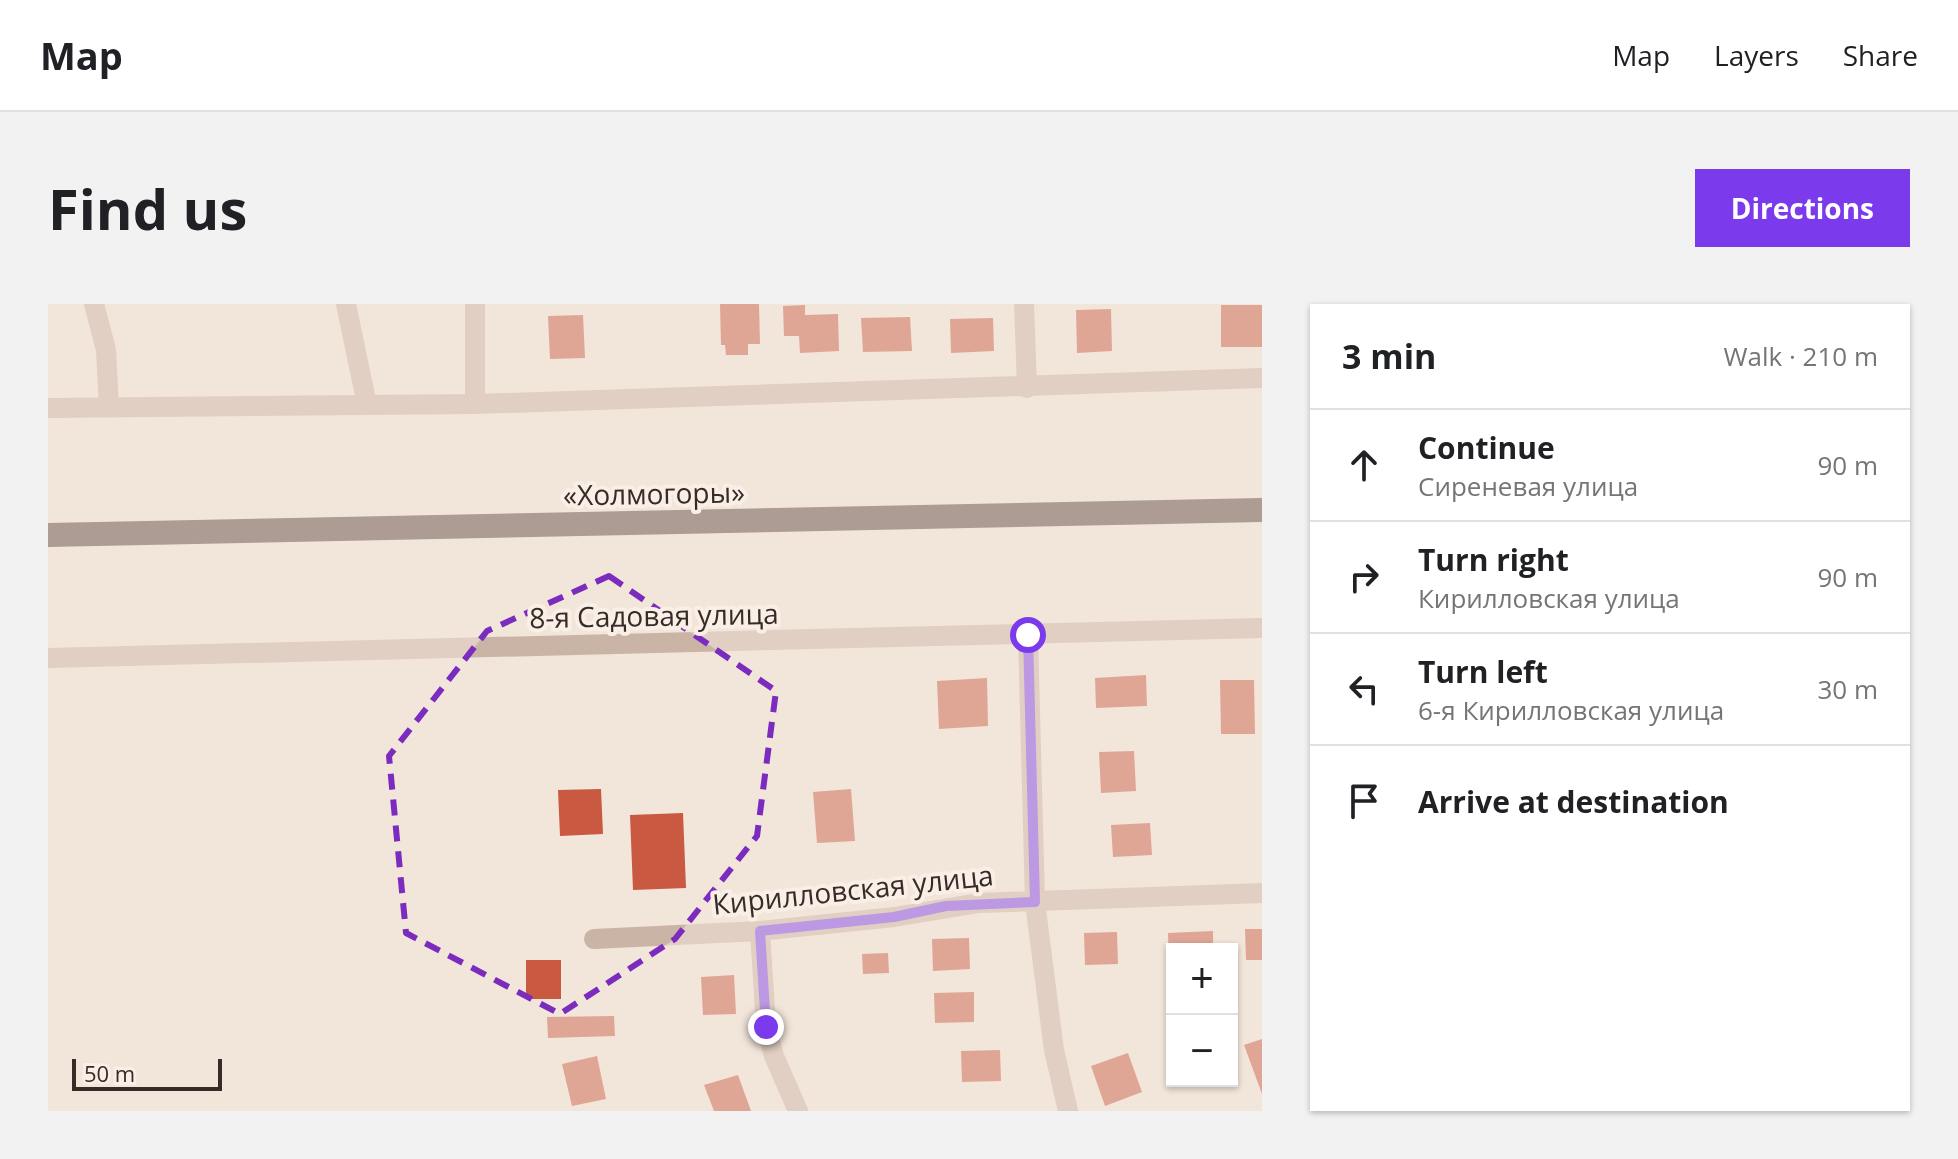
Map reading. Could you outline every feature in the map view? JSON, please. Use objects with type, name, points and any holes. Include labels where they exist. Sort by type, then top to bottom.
[{"type":"highway","name":"«Холмогоры»","points":[[48,535],[1262,510]]},
{"type":"street","points":[[94,304],[106,350],[109,407]]},
{"type":"street","points":[[346,304],[367,405]]},
{"type":"street","points":[[475,304],[475,404]]},
{"type":"street","points":[[1024,304],[1027,388]]},
{"type":"street","points":[[48,408],[475,404],[1262,378]]},
{"type":"street","name":"8-я Садовая улица","points":[[48,658],[1262,628]]},
{"type":"street","points":[[1028,635],[1035,902],[1054,1050],[1068,1111]]},
{"type":"street","name":"Кирилловская улица","points":[[594,939],[760,931],[894,917],[968,904],[1262,893]]},
{"type":"street","points":[[760,931],[766,1027],[774,1056],[798,1111]]},
{"type":"highlighted area","points":[[609,576],[776,691],[757,836],[675,939],[560,1014],[406,933],[389,756],[487,631]]},
{"type":"building","points":[[720,304],[759,304],[760,344],[748,344],[748,355],[726,355],[725,345],[721,345]]},
{"type":"building","points":[[805,305],[805,315],[838,314],[839,351],[800,353],[799,336],[784,336],[783,306]]},
{"type":"building","points":[[1221,305],[1262,305],[1262,347],[1221,347]]},
{"type":"building","points":[[1111,309],[1112,351],[1077,353],[1076,310]]},
{"type":"building","points":[[583,315],[585,358],[550,359],[548,316]]},
{"type":"building","points":[[910,317],[912,351],[863,352],[861,318]]},
{"type":"building","points":[[993,318],[994,351],[951,353],[950,319]]},
{"type":"building","points":[[1146,675],[1147,706],[1096,708],[1095,678]]},
{"type":"building","points":[[987,678],[988,726],[939,729],[937,681]]},
{"type":"building","points":[[1220,680],[1254,680],[1255,734],[1221,734]]},
{"type":"building","points":[[1134,751],[1136,791],[1101,793],[1099,752]]},
{"type":"building","points":[[601,789],[603,834],[560,836],[558,790]]},
{"type":"building","points":[[851,789],[855,841],[817,843],[813,792]]},
{"type":"building","points":[[683,813],[686,888],[633,890],[630,815]]},
{"type":"building","points":[[1150,823],[1152,855],[1113,857],[1111,825]]},
{"type":"building","points":[[1245,929],[1262,929],[1262,960],[1246,960]]},
{"type":"building","points":[[1213,931],[1213,943],[1168,943],[1168,933]]},
{"type":"building","points":[[1117,932],[1118,964],[1085,965],[1084,933]]},
{"type":"building","points":[[969,938],[970,969],[933,971],[932,939]]},
{"type":"building","points":[[888,953],[889,973],[863,974],[862,954]]},
{"type":"building","points":[[526,960],[561,960],[561,999],[526,999]]},
{"type":"building","points":[[734,975],[736,1014],[703,1015],[701,977]]},
{"type":"building","points":[[974,992],[974,1022],[935,1023],[934,993]]},
{"type":"building","points":[[614,1016],[615,1036],[548,1038],[547,1017]]},
{"type":"building","points":[[1262,1039],[1262,1094],[1244,1045]]},
{"type":"building","points":[[1000,1050],[1001,1081],[962,1082],[961,1051]]},
{"type":"building","points":[[1128,1053],[1142,1092],[1105,1106],[1091,1066]]},
{"type":"building","points":[[597,1056],[606,1099],[572,1106],[562,1064]]},
{"type":"building","points":[[738,1075],[751,1111],[714,1111],[704,1085]]},
{"type":"route","points":[[766,1027],[760,931],[894,917],[946,906],[1035,902],[1028,635]]}]
